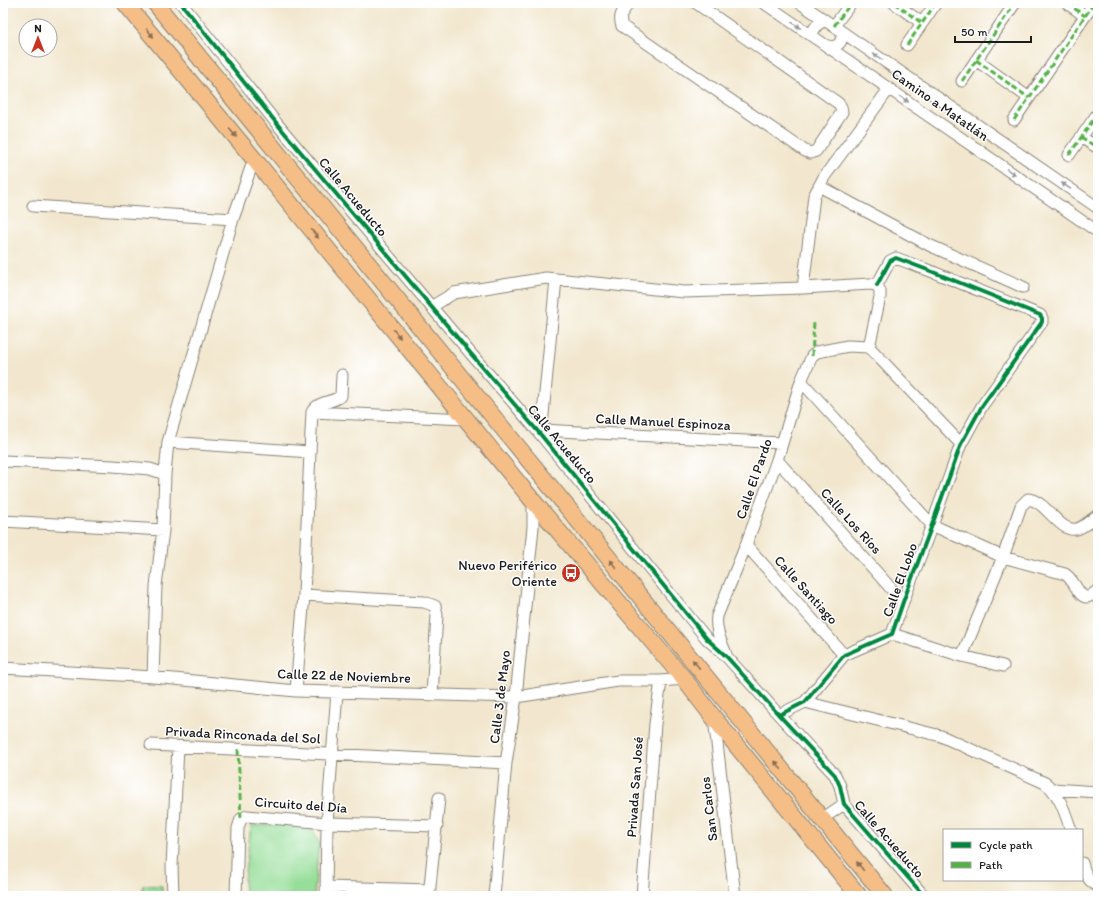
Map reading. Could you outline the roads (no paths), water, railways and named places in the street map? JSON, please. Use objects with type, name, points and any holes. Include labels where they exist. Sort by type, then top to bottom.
[{"type":"highway","points":[[125,3],[533,501],[684,679],[859,896]]},
{"type":"highway","points":[[155,3],[885,896]]},
{"type":"street","name":"Calle Acueducto","points":[[181,3],[278,125],[431,307],[541,433],[707,639],[726,656],[835,775],[840,786],[844,804],[924,896]]},
{"type":"street","points":[[629,3],[620,15],[622,26],[805,151],[810,153],[816,151],[842,112],[838,103],[696,3]]},
{"type":"street","name":"Camino a Matatlán","points":[[764,3],[1098,232]]},
{"type":"street","name":"Camino a Matatlán","points":[[800,3],[1098,208]]},
{"type":"street","points":[[834,26],[851,3]]},
{"type":"street","points":[[894,3],[922,23]]},
{"type":"street","points":[[907,45],[936,3]]},
{"type":"street","points":[[1067,3],[1085,16]]},
{"type":"street","points":[[1014,120],[1094,3]]},
{"type":"street","points":[[962,81],[1013,4]]},
{"type":"street","points":[[812,36],[813,30],[816,26],[834,26]]},
{"type":"street","points":[[828,46],[837,46],[843,37],[834,26]]},
{"type":"street","points":[[976,60],[1029,98]]},
{"type":"street","points":[[803,288],[814,196],[819,186],[889,89]]},
{"type":"street","points":[[1069,155],[1098,113]]},
{"type":"street","points":[[262,134],[278,125]]},
{"type":"street","points":[[1081,137],[1098,148]]},
{"type":"street","points":[[153,677],[156,586],[163,530],[168,442],[233,220],[254,160]]},
{"type":"street","points":[[819,186],[929,245],[1023,287]]},
{"type":"street","points":[[33,206],[233,220]]},
{"type":"street","name":"Calle El Lobo","points":[[779,715],[805,702],[844,655],[892,634],[961,444],[982,406],[1042,322],[1040,315],[896,258],[890,261],[877,285]]},
{"type":"street","points":[[431,307],[454,294],[546,278],[684,292],[870,284],[877,285],[880,291],[880,297],[864,347],[961,444]]},
{"type":"street","points":[[541,433],[556,279]]},
{"type":"street","name":"Calle El Pardo","points":[[726,656],[716,624],[717,616],[746,545],[777,460],[801,381],[812,356],[817,352],[848,346],[864,347]]},
{"type":"street","points":[[296,691],[304,595],[312,412],[318,405],[341,396],[342,375]]},
{"type":"street","points":[[801,381],[932,525],[1003,557],[1065,574],[1070,577],[1081,595],[1084,597],[1088,597],[1098,590]]},
{"type":"street","points":[[312,412],[466,418]]},
{"type":"street","name":"Calle Manuel Espinoza","points":[[541,433],[782,443]]},
{"type":"street","points":[[168,442],[310,452]]},
{"type":"street","name":"Calle Los Ríos","points":[[777,460],[903,602]]},
{"type":"street","points":[[3,461],[113,466],[150,469],[165,474]]},
{"type":"street","points":[[962,656],[1003,557],[1021,506],[1028,499],[1037,501],[1062,525],[1069,529],[1078,529],[1098,515]]},
{"type":"street","name":"Calle 3 de Mayo","points":[[494,896],[506,762],[516,697],[533,527],[533,501]]},
{"type":"street","points":[[3,521],[163,530]]},
{"type":"street","name":"Calle Santiago","points":[[746,545],[844,655]]},
{"type":"street","points":[[304,595],[424,602],[435,606],[437,615],[432,695]]},
{"type":"street","points":[[892,634],[962,656],[1003,666]]},
{"type":"street","name":"Calle 22 de Noviembre","points":[[3,668],[153,677],[296,691],[516,697],[618,681],[661,681],[684,679]]},
{"type":"street","name":"Privada San José","points":[[642,896],[655,724],[661,681]]},
{"type":"street","points":[[337,692],[327,823],[326,892],[429,893],[439,798]]},
{"type":"street","points":[[805,702],[941,736],[1045,783],[1052,789],[1062,806],[1071,829]]},
{"type":"street","name":"San Carlos","points":[[714,718],[733,896]]},
{"type":"street","name":"Privada Rinconada del Sol","points":[[151,745],[506,762]]},
{"type":"street","points":[[173,896],[172,866],[178,747]]},
{"type":"street","points":[[1052,789],[1098,792]]},
{"type":"street","points":[[822,818],[844,804]]},
{"type":"street","name":"Circuito del Día","points":[[236,896],[238,828],[240,819],[247,816],[327,823],[437,826]]},
{"type":"street","points":[[1083,866],[1086,876],[1090,881],[1098,886]]},
{"type":"place","name":"Nuevo Periférico Oriente","points":[[571,573]]}]
